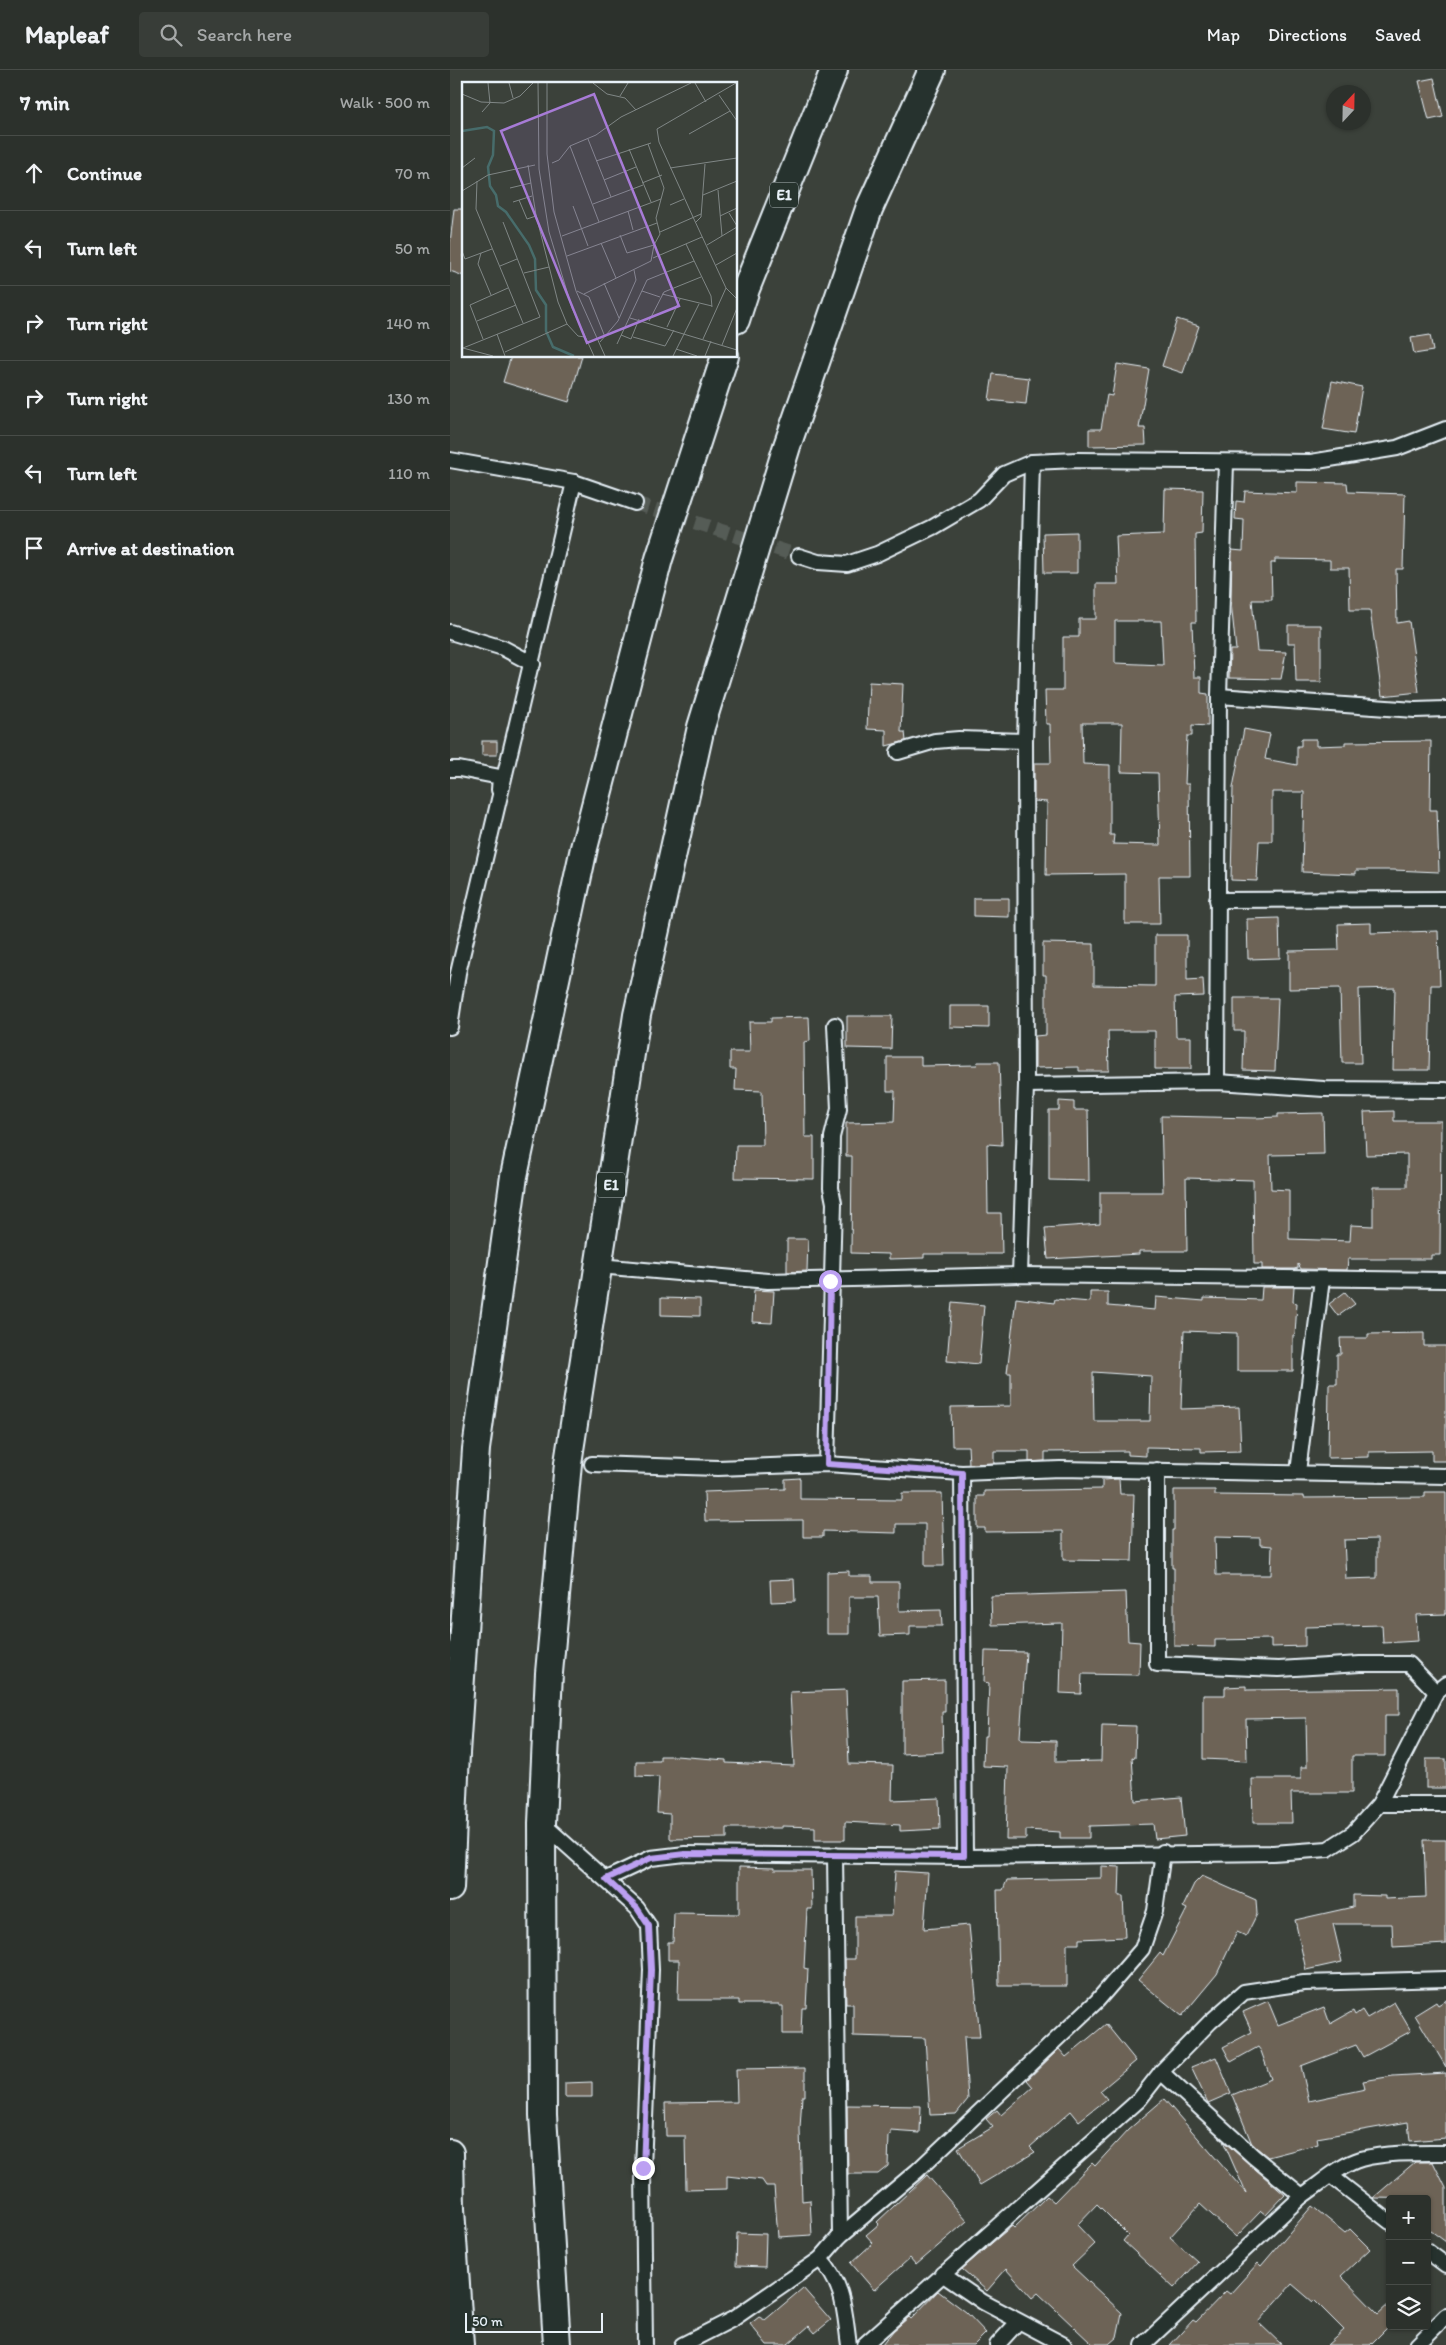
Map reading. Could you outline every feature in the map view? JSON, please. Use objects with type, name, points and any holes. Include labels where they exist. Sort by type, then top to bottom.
[{"type":"highway","name":"E1","points":[[738,314],[746,289],[834,70]]},
{"type":"highway","name":"E1","points":[[557,2345],[543,2114],[542,1823],[549,1673],[568,1463],[600,1266],[637,1015],[701,727],[787,446],[869,209],[932,70]]},
{"type":"highway","points":[[450,1888],[456,1753],[476,1449],[514,1176],[584,848],[659,559],[724,358]]},
{"type":"highway","points":[[450,2153],[453,2286],[460,2345]]},
{"type":"street","points":[[799,556],[818,562],[847,564],[877,554],[932,527],[979,500],[1004,474],[1032,462],[1078,460],[1311,462],[1398,448],[1446,429]]},
{"type":"street","points":[[450,460],[574,482],[634,503]]},
{"type":"street","points":[[1020,1275],[1026,1085],[1025,741],[1032,462]]},
{"type":"street","points":[[1217,1082],[1219,696],[1226,462]]},
{"type":"street","points":[[450,1027],[453,986],[532,664],[574,482]]},
{"type":"street","points":[[450,632],[502,648],[532,664]]},
{"type":"street","points":[[1219,696],[1415,710],[1446,709]]},
{"type":"street","points":[[898,752],[935,741],[959,738],[1025,741]]},
{"type":"street","points":[[450,769],[459,768],[500,777],[496,812]]},
{"type":"street","points":[[1217,900],[1446,899]]},
{"type":"street","points":[[827,1464],[830,1281],[834,1203],[831,1188],[832,1137],[839,1109],[835,1025]]},
{"type":"street","points":[[1026,1085],[1217,1082],[1324,1089],[1446,1090]]},
{"type":"street","points":[[600,1266],[768,1281],[1020,1275],[1446,1280]]},
{"type":"street","points":[[1298,1472],[1322,1279]]},
{"type":"street","points":[[592,1464],[718,1468],[827,1464],[962,1473],[1060,1469],[1446,1476]]},
{"type":"street","points":[[606,1879],[651,1858],[685,1854],[964,1856],[1273,1852],[1328,1849],[1353,1833],[1379,1804],[1441,1688],[1409,1664],[1360,1664],[1279,1669],[1157,1664],[1157,1470]]},
{"type":"street","points":[[962,1473],[964,1856]]},
{"type":"street","points":[[1379,1804],[1446,1804]]},
{"type":"street","points":[[542,1823],[637,1908],[649,1926],[651,1970],[643,2168],[645,2345]]},
{"type":"street","points":[[682,2345],[733,2319],[820,2259],[840,2236],[916,2171],[1096,2001],[1142,1950],[1155,1911],[1164,1852]]},
{"type":"street","points":[[835,1855],[840,2236]]},
{"type":"street","points":[[864,2345],[1139,2100],[1160,2072],[1210,2022],[1244,1992],[1304,1983],[1446,1979]]},
{"type":"street","points":[[1160,2072],[1254,2157],[1302,2196]]},
{"type":"street","points":[[1143,2345],[1302,2196],[1331,2176],[1360,2160],[1395,2153],[1446,2153]]},
{"type":"street","points":[[1331,2176],[1386,2219]]},
{"type":"street","points":[[1431,2253],[1446,2265]]},
{"type":"street","points":[[820,2259],[833,2273],[841,2290],[849,2345]]},
{"type":"street","points":[[942,2274],[983,2302],[1064,2345]]},
{"type":"street","points":[[1417,2345],[1446,2316]]},
{"type":"street","points":[[997,2345],[1018,2322]]},
{"type":"building","points":[[1434,78],[1443,117],[1429,120],[1419,81]]},
{"type":"building","points":[[454,209],[462,209],[462,275],[450,271],[450,243]]},
{"type":"building","points":[[1177,319],[1199,326],[1183,373],[1162,366]]},
{"type":"building","points":[[1430,335],[1433,351],[1414,354],[1411,338]]},
{"type":"building","points":[[510,358],[581,358],[569,402],[503,382]]},
{"type":"building","points":[[1117,364],[1149,369],[1139,428],[1145,428],[1146,445],[1089,446],[1089,429],[1101,429],[1107,395],[1112,396]]},
{"type":"building","points":[[993,374],[1029,378],[1026,404],[989,400]]},
{"type":"building","points":[[1332,381],[1362,387],[1354,434],[1323,429]]},
{"type":"building","points":[[1297,482],[1347,483],[1348,492],[1405,494],[1403,569],[1396,569],[1397,623],[1409,621],[1419,692],[1382,696],[1370,610],[1350,610],[1349,568],[1330,568],[1330,560],[1275,559],[1275,563],[1271,563],[1272,600],[1252,600],[1257,651],[1286,652],[1281,679],[1229,678],[1230,650],[1236,650],[1231,602],[1232,550],[1243,551],[1244,520],[1235,519],[1236,501],[1244,502],[1245,491],[1297,493]]},
{"type":"building","points":[[1165,489],[1203,490],[1202,533],[1195,534],[1196,622],[1192,622],[1194,677],[1201,677],[1201,693],[1208,694],[1208,726],[1192,725],[1192,736],[1187,736],[1185,784],[1189,784],[1190,876],[1159,876],[1160,924],[1125,924],[1125,874],[1046,875],[1047,802],[1034,801],[1034,763],[1051,763],[1050,724],[1046,724],[1045,690],[1063,690],[1063,637],[1079,637],[1079,619],[1096,619],[1096,584],[1118,584],[1116,536],[1164,534]],"holes":[[[1115,621],[1161,621],[1163,665],[1115,663]],[[1082,723],[1122,723],[1121,772],[1158,773],[1160,845],[1113,844],[1114,835],[1110,835],[1110,765],[1083,764]]]},
{"type":"building","points":[[1077,532],[1077,573],[1044,573],[1043,533]]},
{"type":"building","points":[[1288,625],[1321,625],[1321,682],[1296,682],[1295,643],[1288,643]]},
{"type":"building","points":[[869,682],[903,684],[901,732],[905,732],[906,741],[886,746],[886,730],[867,729]]},
{"type":"building","points":[[1244,729],[1270,734],[1265,759],[1297,765],[1297,746],[1301,746],[1301,739],[1316,739],[1316,746],[1345,745],[1345,742],[1431,741],[1430,810],[1437,810],[1439,872],[1356,870],[1356,874],[1302,872],[1304,792],[1272,792],[1272,841],[1259,841],[1257,881],[1231,880],[1233,788]]},
{"type":"building","points":[[482,741],[497,741],[497,755],[482,755]]},
{"type":"building","points":[[974,898],[1009,898],[1009,917],[974,916]]},
{"type":"building","points":[[1279,918],[1280,958],[1248,959],[1247,919]]},
{"type":"building","points":[[1371,923],[1371,933],[1438,931],[1440,985],[1431,985],[1429,1070],[1393,1070],[1395,988],[1359,989],[1361,1063],[1342,1063],[1340,988],[1289,989],[1289,951],[1339,950],[1338,924]]},
{"type":"building","points":[[1155,935],[1187,935],[1187,980],[1203,979],[1204,996],[1175,997],[1176,1037],[1191,1037],[1191,1069],[1155,1069],[1155,1031],[1108,1031],[1109,1071],[1079,1071],[1079,1067],[1035,1068],[1035,1036],[1046,1035],[1046,975],[1043,975],[1043,943],[1094,944],[1094,985],[1155,986]]},
{"type":"building","points":[[1234,998],[1278,998],[1275,1071],[1243,1070],[1244,1031],[1234,1031]]},
{"type":"building","points":[[950,1006],[989,1006],[989,1028],[950,1027]]},
{"type":"building","points":[[847,1016],[892,1016],[891,1049],[847,1048]]},
{"type":"building","points":[[809,1017],[810,1041],[804,1042],[805,1137],[814,1137],[814,1179],[735,1178],[736,1145],[763,1145],[762,1091],[735,1090],[736,1069],[730,1069],[730,1052],[750,1052],[749,1022],[771,1022],[771,1018]]},
{"type":"building","points":[[887,1057],[921,1057],[921,1066],[977,1065],[978,1062],[999,1062],[1002,1145],[987,1144],[988,1213],[1001,1213],[1002,1254],[924,1254],[924,1258],[889,1259],[889,1254],[851,1253],[852,1156],[846,1156],[846,1123],[894,1122],[895,1091],[887,1091]]},
{"type":"building","points":[[1059,1101],[1074,1102],[1074,1110],[1088,1110],[1089,1181],[1049,1180],[1049,1110],[1059,1110]]},
{"type":"building","points":[[1394,1111],[1394,1121],[1441,1121],[1440,1255],[1431,1255],[1431,1259],[1348,1259],[1347,1270],[1301,1269],[1298,1264],[1298,1268],[1294,1269],[1262,1269],[1262,1264],[1254,1264],[1253,1180],[1186,1178],[1187,1251],[1139,1251],[1139,1254],[1048,1259],[1045,1228],[1100,1224],[1100,1192],[1163,1192],[1161,1116],[1255,1118],[1278,1117],[1278,1114],[1323,1113],[1324,1154],[1270,1155],[1271,1189],[1289,1190],[1289,1239],[1350,1241],[1351,1225],[1373,1226],[1373,1187],[1407,1187],[1407,1154],[1366,1155],[1364,1112]]},
{"type":"building","points":[[787,1239],[808,1239],[807,1271],[787,1272]]},
{"type":"building","points":[[1262,1287],[1294,1287],[1293,1302],[1297,1303],[1295,1335],[1293,1335],[1293,1371],[1237,1371],[1237,1333],[1184,1331],[1181,1409],[1239,1407],[1241,1451],[1201,1452],[1201,1448],[1146,1447],[1146,1456],[1128,1455],[1128,1451],[1045,1452],[1045,1461],[1029,1462],[1029,1451],[994,1451],[994,1463],[969,1464],[968,1446],[952,1446],[951,1407],[1011,1406],[1011,1373],[1007,1373],[1016,1298],[1054,1303],[1055,1299],[1090,1302],[1090,1292],[1108,1292],[1108,1306],[1155,1310],[1156,1297],[1204,1301],[1204,1298],[1261,1300]],"holes":[[[1093,1372],[1151,1376],[1150,1421],[1094,1421]]]},
{"type":"building","points":[[754,1290],[774,1291],[772,1323],[752,1322]]},
{"type":"building","points":[[1345,1292],[1355,1304],[1338,1316],[1329,1304]]},
{"type":"building","points":[[661,1298],[700,1299],[700,1316],[661,1315]]},
{"type":"building","points":[[952,1302],[984,1305],[979,1364],[947,1361]]},
{"type":"building","points":[[1424,1333],[1424,1346],[1446,1346],[1446,1461],[1432,1461],[1432,1451],[1369,1452],[1369,1457],[1328,1458],[1329,1384],[1337,1384],[1337,1354],[1341,1354],[1340,1338],[1368,1338],[1368,1334]]},
{"type":"building","points":[[800,1478],[800,1499],[902,1500],[902,1493],[942,1493],[944,1566],[925,1566],[925,1524],[896,1524],[896,1533],[823,1531],[823,1537],[803,1537],[803,1520],[705,1521],[704,1492],[785,1489],[785,1479]]},
{"type":"building","points":[[1119,1479],[1120,1494],[1134,1494],[1132,1561],[1063,1560],[1063,1531],[985,1532],[985,1528],[977,1528],[977,1496],[984,1496],[984,1491],[1102,1489],[1102,1480]]},
{"type":"building","points":[[1174,1490],[1215,1490],[1215,1495],[1304,1496],[1304,1498],[1425,1497],[1425,1492],[1446,1492],[1446,1614],[1416,1615],[1418,1641],[1383,1643],[1382,1625],[1305,1627],[1305,1646],[1271,1647],[1271,1639],[1215,1640],[1215,1647],[1174,1646],[1172,1530],[1174,1530]],"holes":[[[1215,1537],[1260,1538],[1260,1545],[1272,1546],[1271,1575],[1216,1575]],[[1377,1539],[1377,1578],[1346,1579],[1344,1540]]]},
{"type":"building","points":[[849,1571],[849,1576],[872,1576],[872,1582],[899,1582],[899,1611],[941,1610],[942,1626],[910,1626],[910,1635],[880,1636],[878,1597],[849,1597],[849,1634],[827,1634],[827,1572]]},
{"type":"building","points":[[794,1579],[795,1601],[771,1602],[770,1580]]},
{"type":"building","points":[[1126,1592],[1128,1641],[1140,1642],[1139,1675],[1082,1674],[1081,1694],[1060,1693],[1062,1623],[992,1625],[991,1596]]},
{"type":"building","points":[[985,1651],[1026,1652],[1020,1737],[1022,1740],[1056,1741],[1056,1762],[1101,1761],[1102,1725],[1136,1726],[1135,1758],[1132,1757],[1135,1801],[1181,1797],[1185,1836],[1155,1839],[1153,1824],[1089,1826],[1089,1838],[1060,1838],[1060,1832],[1026,1830],[1026,1839],[1006,1839],[1008,1767],[983,1766],[984,1736],[987,1736],[989,1683],[984,1682]]},
{"type":"building","points":[[945,1680],[945,1712],[942,1712],[943,1752],[902,1754],[902,1681]]},
{"type":"building","points":[[1246,1686],[1246,1690],[1399,1688],[1399,1715],[1385,1715],[1385,1756],[1352,1756],[1352,1793],[1291,1793],[1292,1823],[1253,1823],[1252,1779],[1301,1779],[1301,1767],[1307,1767],[1306,1718],[1246,1719],[1247,1761],[1203,1759],[1203,1695],[1225,1695],[1225,1687]]},
{"type":"building","points":[[846,1690],[849,1764],[893,1765],[892,1800],[939,1798],[940,1829],[900,1831],[900,1825],[845,1822],[845,1840],[815,1840],[815,1827],[782,1826],[782,1828],[727,1828],[727,1838],[670,1839],[670,1814],[657,1813],[659,1777],[636,1776],[636,1761],[660,1761],[660,1756],[676,1756],[726,1760],[726,1763],[794,1766],[790,1692]]},
{"type":"building","points":[[1426,1759],[1446,1759],[1446,1788],[1426,1788]]},
{"type":"building","points":[[1424,1840],[1446,1840],[1446,1944],[1393,1947],[1392,1924],[1333,1924],[1342,1962],[1306,1970],[1295,1920],[1353,1907],[1353,1895],[1385,1896],[1385,1899],[1426,1897]]},
{"type":"building","points":[[1101,1866],[1120,1867],[1119,1896],[1123,1896],[1125,1937],[1079,1939],[1079,1944],[1067,1944],[1067,1986],[999,1986],[997,1890],[1003,1890],[1007,1880],[1101,1878]]},
{"type":"building","points":[[739,1867],[774,1868],[774,1870],[811,1870],[812,1909],[807,1909],[804,1968],[808,1969],[806,2008],[802,2008],[801,2034],[783,2034],[783,2006],[779,2006],[779,2004],[739,2004],[739,2000],[678,2000],[679,1960],[668,1960],[668,1942],[673,1942],[674,1913],[739,1914]]},
{"type":"building","points":[[895,1871],[928,1873],[924,1929],[969,1925],[980,2037],[964,2037],[968,2099],[956,2114],[930,2115],[925,2038],[853,2036],[853,2004],[846,2004],[845,1959],[855,1959],[855,1916],[892,1916]]},
{"type":"building","points":[[1202,1876],[1256,1900],[1257,1914],[1246,1936],[1237,1932],[1217,1974],[1182,2016],[1138,1980],[1160,1953],[1163,1956],[1187,1909],[1183,1907],[1194,1884]]},
{"type":"building","points":[[1446,2000],[1446,2067],[1415,2015],[1436,2002],[1438,2005]]},
{"type":"building","points":[[1268,2001],[1278,2025],[1324,2007],[1330,2024],[1353,2011],[1355,2015],[1362,2010],[1367,2018],[1394,2002],[1411,2031],[1363,2057],[1356,2045],[1301,2066],[1309,2101],[1365,2089],[1363,2081],[1393,2076],[1446,2073],[1446,2138],[1410,2141],[1408,2122],[1317,2138],[1318,2144],[1268,2157],[1252,2144],[1232,2095],[1271,2079],[1261,2051],[1258,2047],[1231,2062],[1223,2047],[1252,2032],[1243,2012]]},
{"type":"building","points":[[1106,2024],[1136,2061],[1100,2091],[1107,2099],[1079,2121],[1071,2111],[1030,2147],[1035,2152],[980,2185],[958,2148],[993,2127],[986,2119],[997,2110],[1001,2115],[1033,2087],[1027,2080],[1059,2049],[1066,2057]]},
{"type":"building","points":[[1216,2057],[1231,2093],[1208,2103],[1191,2067]]},
{"type":"building","points":[[805,2068],[805,2096],[802,2096],[800,2129],[802,2201],[810,2200],[812,2235],[778,2237],[774,2186],[766,2186],[762,2180],[727,2176],[727,2189],[686,2190],[685,2136],[666,2136],[665,2103],[737,2102],[736,2069]]},
{"type":"building","points":[[592,2082],[592,2097],[565,2097],[565,2083]]},
{"type":"building","points":[[1164,2099],[1246,2193],[1223,2141],[1285,2195],[1266,2215],[1261,2211],[1236,2237],[1200,2204],[1170,2237],[1198,2262],[1174,2288],[1123,2241],[1128,2235],[1097,2204],[1077,2225],[1095,2244],[1072,2266],[1122,2313],[1117,2337],[1109,2344],[1092,2344],[1038,2293],[1032,2298],[1006,2269],[987,2291],[962,2269],[1012,2226],[1014,2228],[1047,2196],[1054,2202],[1092,2163],[1095,2166],[1128,2130]]},
{"type":"building","points":[[847,2105],[921,2106],[920,2133],[891,2131],[891,2135],[889,2135],[888,2166],[878,2174],[848,2174]]},
{"type":"building","points":[[1415,2162],[1433,2162],[1446,2188],[1446,2242],[1431,2231],[1431,2195],[1386,2195],[1386,2198],[1373,2198]]},
{"type":"building","points":[[927,2175],[967,2221],[916,2265],[910,2258],[874,2290],[851,2263],[873,2243],[866,2235],[879,2224],[877,2222]]},
{"type":"building","points":[[1312,2206],[1345,2233],[1350,2229],[1370,2249],[1341,2276],[1378,2314],[1386,2307],[1386,2329],[1370,2345],[1327,2345],[1344,2330],[1314,2300],[1313,2302],[1292,2284],[1258,2322],[1282,2345],[1170,2345],[1193,2320],[1196,2322],[1226,2291],[1230,2294],[1258,2263],[1261,2266]]},
{"type":"building","points":[[737,2233],[766,2234],[765,2267],[736,2266]]},
{"type":"building","points":[[803,2288],[831,2320],[815,2333],[809,2326],[787,2345],[767,2345],[750,2324],[759,2317],[765,2320]]},
{"type":"building","points":[[938,2291],[966,2312],[986,2333],[974,2345],[882,2345],[893,2331],[909,2317],[911,2319]]},
{"type":"tunnel","points":[[635,503],[799,556]]},
{"type":"route","points":[[643,2168],[651,1970],[649,1926],[637,1908],[606,1879],[651,1858],[685,1854],[964,1856],[962,1473],[827,1464],[830,1281]]}]
